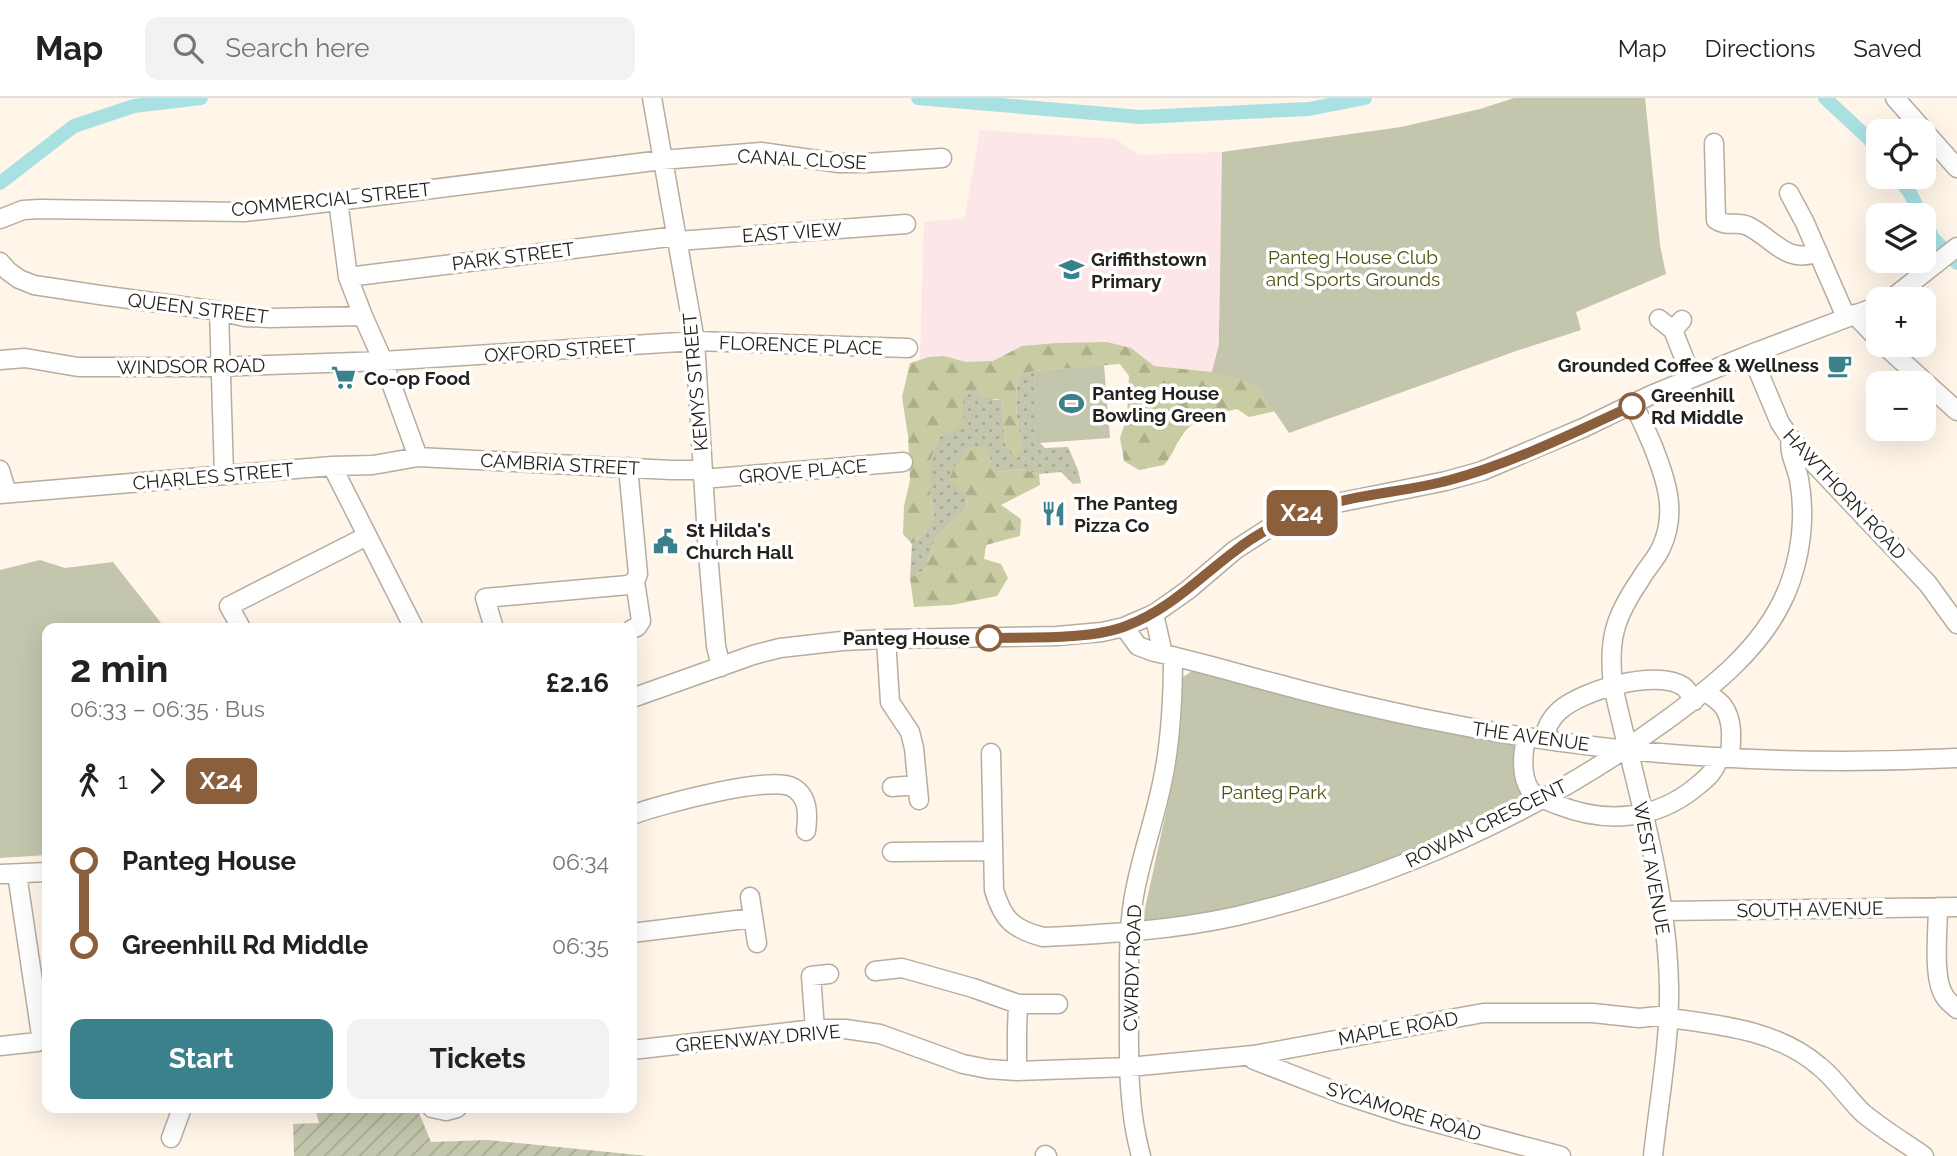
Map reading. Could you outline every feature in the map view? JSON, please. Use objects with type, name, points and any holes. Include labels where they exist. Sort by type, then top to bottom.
[{"type":"street","points":[[1895,98],[1957,168]]},
{"type":"street","name":"KEMYS STREET","points":[[652,100],[695,341],[716,646],[721,667]]},
{"type":"street","points":[[1714,143],[1716,220],[1723,224],[1749,226],[1782,250],[1799,256],[1818,252]]},
{"type":"street","name":"CANAL CLOSE","points":[[662,160],[761,152],[839,163],[942,158]]},
{"type":"street","name":"COMMERCIAL STREET","points":[[0,219],[23,210],[40,209],[244,212],[662,160]]},
{"type":"street","points":[[1789,193],[1850,315],[1866,329]]},
{"type":"street","points":[[338,200],[348,277],[383,361],[418,457]]},
{"type":"street","name":"EAST VIEW","points":[[678,238],[906,224]]},
{"type":"street","name":"PARK STREET","points":[[348,277],[678,238]]},
{"type":"street","points":[[1906,287],[1957,247]]},
{"type":"street","name":"QUEEN STREET","points":[[0,262],[19,279],[34,285],[245,317],[363,316]]},
{"type":"street","points":[[637,696],[780,648],[886,639],[1057,636],[1124,627],[1154,614],[1236,550],[1292,517],[1322,506],[1482,471],[1583,428],[1651,395],[1866,310]]},
{"type":"street","points":[[219,311],[224,475]]},
{"type":"street","points":[[1671,323],[1692,378]]},
{"type":"street","name":"FLORENCE PLACE","points":[[695,341],[908,348]]},
{"type":"street","name":"OXFORD STREET","points":[[383,361],[695,341]]},
{"type":"street","name":"HAWTHORN ROAD","points":[[1751,354],[1780,423],[1791,439],[1928,584],[1957,624]]},
{"type":"street","points":[[1897,357],[1957,411]]},
{"type":"street","name":"WINDSOR ROAD","points":[[0,360],[25,358],[78,367],[383,361]]},
{"type":"street","name":"WEST AVENUE","points":[[1633,405],[1660,466],[1668,488],[1669,504],[1661,548],[1617,619],[1611,665],[1613,686],[1663,911],[1669,1017],[1653,1156]]},
{"type":"street","name":"ROWAN CRESCENT","points":[[991,753],[994,890],[1006,919],[1018,928],[1043,937],[1131,933],[1234,916],[1292,902],[1352,883],[1472,834],[1543,799],[1627,749],[1699,696],[1737,663],[1759,638],[1786,593],[1800,543],[1802,524],[1799,479],[1789,447],[1791,439]]},
{"type":"street","name":"CAMBRIA STREET","points":[[418,457],[628,467],[703,475]]},
{"type":"street","name":"CHARLES STREET","points":[[4,494],[332,466],[373,465],[418,457]]},
{"type":"street","name":"GROVE PLACE","points":[[703,475],[903,462]]},
{"type":"street","points":[[332,466],[407,623]]},
{"type":"street","points":[[628,467],[638,574],[635,581],[640,621],[637,627]]},
{"type":"street","points":[[0,470],[4,494]]},
{"type":"street","points":[[238,623],[229,606],[367,537]]},
{"type":"street","points":[[492,623],[485,598],[628,585],[635,581]]},
{"type":"street","name":"CWRDY ROAD","points":[[1141,1156],[1135,1130],[1129,1067],[1129,977],[1133,904],[1163,780],[1173,699],[1168,655],[1154,614]]},
{"type":"street","name":"THE AVENUE","points":[[1124,627],[1138,646],[1168,655],[1414,716],[1535,738],[1724,757],[1838,762],[1957,758]]},
{"type":"street","points":[[886,639],[890,702],[910,732],[915,748],[918,792],[892,787]]},
{"type":"street","points":[[1642,680],[1668,682],[1699,696],[1722,704],[1729,717],[1731,733],[1724,757],[1717,762],[1708,777],[1689,792],[1664,806],[1643,813],[1598,817],[1543,799],[1532,792],[1523,773],[1535,738],[1559,711],[1586,695],[1642,680]]},
{"type":"street","points":[[637,814],[732,790],[780,784],[790,786],[804,799],[808,813],[806,831]]},
{"type":"street","points":[[892,852],[993,851]]},
{"type":"street","points":[[0,1046],[37,1042],[41,1035],[8,874],[42,872]]},
{"type":"street","points":[[750,897],[757,943]]},
{"type":"street","name":"SOUTH AVENUE","points":[[1663,911],[1957,907]]},
{"type":"street","points":[[1938,908],[1938,975],[1945,999],[1957,1009]]},
{"type":"street","points":[[637,932],[753,918]]},
{"type":"street","points":[[875,971],[902,961],[1018,1004],[1058,1004]]},
{"type":"street","points":[[814,1029],[810,976],[829,974]]},
{"type":"street","points":[[1017,1071],[1018,1004]]},
{"type":"street","name":"MAPLE ROAD","points":[[1129,1067],[1254,1055],[1483,1013],[1593,1013],[1639,1018],[1669,1017],[1729,1026],[1765,1036],[1796,1050],[1820,1066],[1862,1112],[1924,1156]]},
{"type":"street","name":"GREENWAY DRIVE","points":[[637,1049],[814,1029],[845,1029],[880,1034],[988,1069],[1017,1071],[1129,1067]]},
{"type":"street","name":"SYCAMORE ROAD","points":[[1254,1055],[1254,1060],[1265,1065],[1354,1098],[1403,1114],[1561,1156]]},
{"type":"street","points":[[171,1138],[180,1113]]},
{"type":"shaded area","name":"Griffithstown Primary","points":[[980,130],[1116,139],[1139,155],[1222,152],[1219,376],[1135,376],[1124,355],[1016,368],[920,359],[924,222],[965,216]]},
{"type":"green space","name":"Panteg House Club and Sports Grounds","points":[[1514,98],[1645,98],[1660,245],[1666,274],[1576,312],[1581,330],[1289,433],[1256,384],[1212,372],[1219,345],[1222,152],[1401,127],[1480,109]]},
{"type":"green space","points":[[1219,319],[1285,409],[1249,417],[1237,409],[1204,418],[1184,432],[1164,465],[1139,470],[1124,461],[1120,438],[1127,417],[1129,376],[1120,364],[1020,374],[1016,402],[1022,450],[1016,459],[1006,447],[1002,400],[982,398],[975,390],[963,396],[963,424],[938,438],[930,462],[930,492],[934,517],[926,532],[912,544],[903,534],[904,506],[910,480],[908,436],[902,397],[910,363],[944,356],[966,362],[993,361],[1022,346],[1107,342],[1131,348],[1154,366],[1212,372],[1219,345]]},
{"type":"green space","name":"Panteg House Bowling Green","points":[[1104,365],[1110,438],[1039,443],[1034,371]]},
{"type":"green space","points":[[1034,371],[1040,443],[1045,448],[1068,447],[1081,483],[1073,484],[1061,472],[1039,474],[1020,469],[997,472],[967,495],[966,509],[936,537],[925,570],[910,578],[912,544],[926,532],[934,517],[930,492],[930,462],[938,438],[963,423],[963,396],[975,389],[994,400],[1002,400],[1006,447],[1022,450],[1016,393],[1020,374]]},
{"type":"green space","points":[[984,445],[997,472],[1020,469],[1039,474],[1040,485],[1001,505],[1021,519],[1020,536],[986,545],[984,559],[1001,564],[1008,578],[997,596],[952,605],[914,607],[910,578],[925,570],[936,537],[966,509],[967,495],[949,480],[955,466],[968,448]]},
{"type":"green space","points":[[40,560],[65,568],[113,562],[161,623],[42,623],[42,855],[0,858],[0,570]]},
{"type":"green space","name":"Panteg Park","points":[[1195,669],[1517,742],[1516,783],[1530,798],[1396,857],[1275,898],[1159,922],[1142,922],[1175,771],[1180,679]]},
{"type":"green space","points":[[316,1113],[419,1113],[431,1142],[487,1140],[648,1156],[294,1156],[293,1124],[319,1123]]},
{"type":"waterway","points":[[0,183],[74,126],[134,106],[201,98]]},
{"type":"waterway","points":[[918,98],[1141,117],[1309,109],[1365,98]]},
{"type":"waterway","points":[[1825,98],[1866,136]]},
{"type":"waterway","points":[[1907,189],[1915,203]]},
{"type":"waterway","points":[[1936,241],[1957,263]]},
{"type":"bus line","name":"X24","points":[[989,638],[1071,635],[1124,627],[1154,614],[1236,550],[1292,517],[1322,506],[1482,471],[1632,406]]},
{"type":"place","name":"Griffithstown Primary","points":[[1071,270]]},
{"type":"place","name":"Grounded Coffee & Wellness","points":[[1839,365]]},
{"type":"place","name":"Co-op Food","points":[[344,378]]},
{"type":"place","name":"Panteg House Bowling Green","points":[[1072,404]]},
{"type":"place","name":"Greenhill Rd Middle","points":[[1632,406]]},
{"type":"place","name":"The Panteg Pizza Co","points":[[1054,514]]},
{"type":"place","name":"St Hilda's Church Hall","points":[[666,541]]},
{"type":"place","name":"Panteg House","points":[[989,638]]}]
